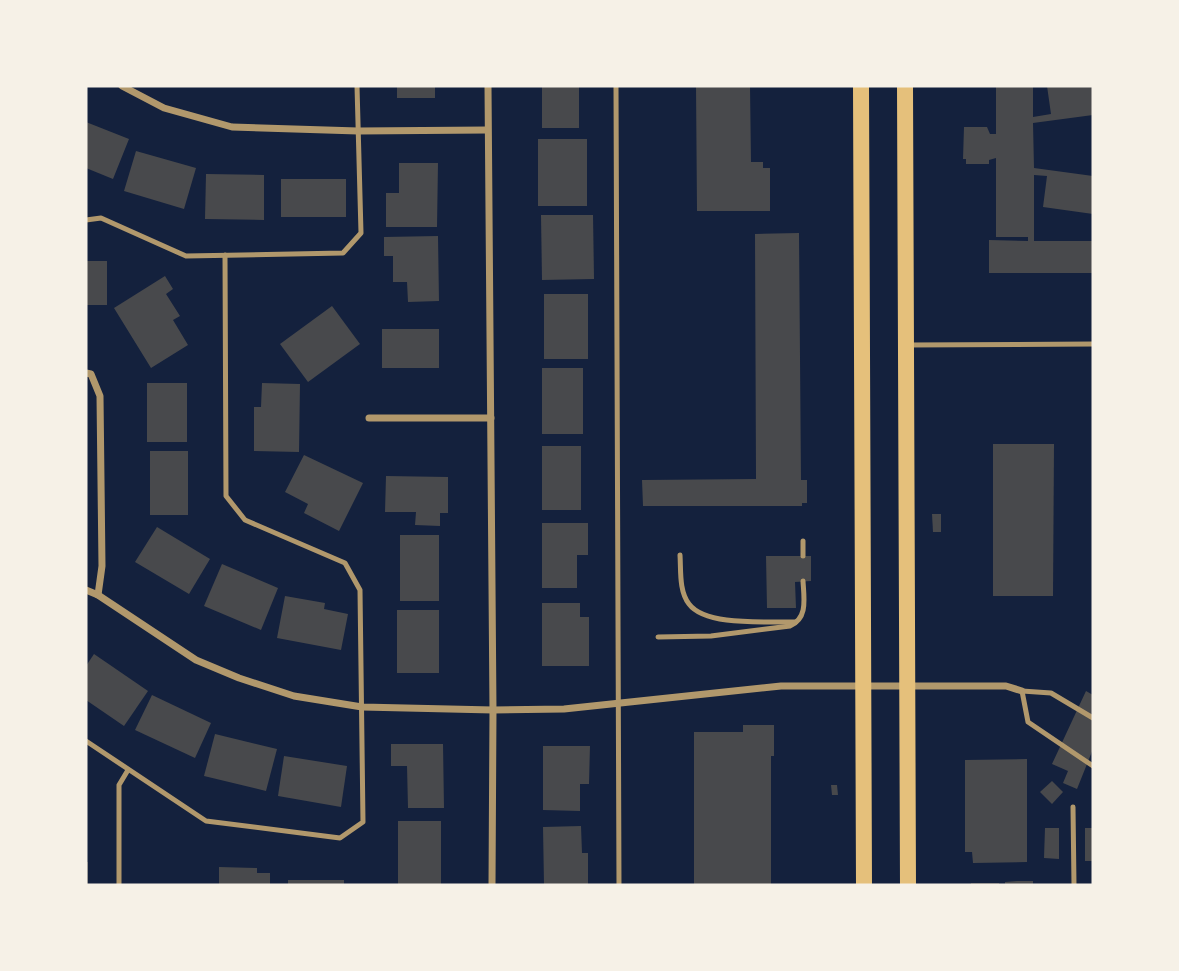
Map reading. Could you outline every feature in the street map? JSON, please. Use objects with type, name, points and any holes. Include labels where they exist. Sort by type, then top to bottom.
[{"type":"main road","points":[[861,86],[864,885]]},
{"type":"main road","points":[[905,86],[908,885]]},
{"type":"street","points":[[122,86],[164,108],[232,127],[358,131],[487,130]]},
{"type":"street","points":[[488,86],[494,710],[492,885]]},
{"type":"street","points":[[86,373],[91,374],[100,396],[103,566],[98,595]]},
{"type":"street","points":[[369,418],[491,418]]},
{"type":"street","points":[[86,590],[98,595],[196,660],[294,696],[362,707],[564,709],[781,686],[1006,686],[1022,691]]},
{"type":"lane","points":[[86,220],[101,218],[186,256],[343,253],[361,233],[357,86]]},
{"type":"lane","points":[[616,86],[620,885]]},
{"type":"lane","points":[[86,741],[206,821],[340,838],[363,822],[360,590],[345,563],[245,520],[226,496],[225,255]]},
{"type":"lane","points":[[907,345],[1093,344]]},
{"type":"lane","points":[[803,541],[803,556]]},
{"type":"lane","points":[[680,555],[683,591],[688,603],[706,617],[799,622]]},
{"type":"lane","points":[[658,636],[723,635],[776,629],[799,622],[803,615],[803,581]]},
{"type":"lane","points":[[1093,718],[1051,693],[1022,691],[1028,722],[1093,766]]},
{"type":"lane","points":[[119,885],[119,785],[128,770]]},
{"type":"lane","points":[[1073,807],[1074,885]]},
{"type":"building","points":[[397,86],[435,86],[435,98],[397,98]]},
{"type":"building","points":[[542,86],[579,86],[579,128],[542,128]]},
{"type":"building","points":[[696,86],[750,86],[751,162],[763,162],[763,168],[770,168],[770,211],[697,211]]},
{"type":"building","points":[[996,86],[1033,86],[1033,117],[1051,114],[1047,86],[1093,86],[1093,115],[1033,123],[1034,168],[1093,176],[1093,214],[1043,207],[1047,176],[1034,175],[1034,241],[1093,241],[1093,273],[989,273],[989,240],[1028,241],[1028,237],[996,237],[996,158],[989,160],[989,164],[966,164],[966,159],[963,159],[964,127],[987,127],[990,134],[996,134]]},
{"type":"building","points":[[86,122],[129,139],[113,179],[86,168]]},
{"type":"building","points":[[538,139],[587,139],[587,206],[538,206]]},
{"type":"building","points":[[136,151],[196,168],[184,209],[124,191]]},
{"type":"building","points":[[399,163],[438,163],[437,227],[386,227],[386,193],[399,193]]},
{"type":"building","points":[[206,174],[264,175],[264,220],[205,219]]},
{"type":"building","points":[[281,179],[346,179],[346,217],[281,217]]},
{"type":"building","points":[[541,215],[593,215],[594,279],[542,280]]},
{"type":"building","points":[[799,233],[801,480],[807,480],[807,503],[802,503],[802,506],[643,506],[642,480],[756,479],[755,234]]},
{"type":"building","points":[[438,236],[439,301],[408,302],[407,282],[393,282],[393,256],[384,256],[384,237]]},
{"type":"building","points":[[86,261],[107,261],[107,305],[86,305]]},
{"type":"building","points":[[165,276],[173,289],[166,294],[180,316],[173,320],[188,345],[151,368],[114,308]]},
{"type":"building","points":[[544,294],[588,294],[588,359],[544,359]]},
{"type":"building","points":[[332,306],[360,344],[308,382],[280,344]]},
{"type":"building","points":[[382,329],[439,329],[439,368],[382,368]]},
{"type":"building","points":[[542,368],[583,368],[583,434],[542,434]]},
{"type":"building","points":[[147,383],[187,383],[187,442],[147,442]]},
{"type":"building","points":[[262,383],[300,384],[299,452],[254,451],[254,407],[261,407]]},
{"type":"building","points":[[993,444],[1054,444],[1053,596],[993,596]]},
{"type":"building","points":[[542,446],[581,446],[581,510],[542,510]]},
{"type":"building","points":[[150,451],[188,451],[188,515],[150,515]]},
{"type":"building","points":[[304,455],[363,483],[339,531],[304,513],[308,504],[285,492]]},
{"type":"building","points":[[386,476],[448,477],[448,513],[440,513],[440,526],[415,525],[416,512],[385,512]]},
{"type":"building","points":[[932,514],[941,514],[941,532],[933,532]]},
{"type":"building","points":[[542,523],[588,523],[588,555],[577,555],[577,588],[542,588]]},
{"type":"building","points":[[157,527],[210,559],[189,594],[135,562]]},
{"type":"building","points":[[400,535],[439,535],[439,601],[400,601]]},
{"type":"building","points":[[766,556],[811,556],[811,581],[795,582],[796,608],[767,608]]},
{"type":"building","points":[[222,564],[278,588],[261,630],[204,606]]},
{"type":"building","points":[[285,596],[325,603],[324,609],[348,614],[341,650],[277,638]]},
{"type":"building","points":[[542,603],[580,603],[580,617],[589,617],[589,666],[542,666]]},
{"type":"building","points":[[397,610],[439,610],[439,673],[397,673]]},
{"type":"building","points":[[94,654],[148,691],[124,726],[86,700],[86,666]]},
{"type":"building","points":[[1086,691],[1093,695],[1093,749],[1077,789],[1063,783],[1068,771],[1052,764]]},
{"type":"building","points":[[152,695],[211,723],[195,758],[135,730]]},
{"type":"building","points":[[743,725],[774,725],[774,756],[771,756],[771,885],[694,885],[694,732],[743,732]]},
{"type":"building","points":[[215,734],[277,749],[266,791],[204,776]]},
{"type":"building","points":[[391,744],[443,744],[444,808],[408,808],[407,766],[391,766]]},
{"type":"building","points":[[543,746],[590,746],[589,784],[580,784],[580,811],[543,810]]},
{"type":"building","points":[[284,756],[347,766],[341,807],[278,796]]},
{"type":"building","points":[[1027,759],[1027,862],[973,863],[972,852],[965,852],[965,760]]},
{"type":"building","points":[[1052,781],[1063,792],[1052,804],[1040,792]]},
{"type":"building","points":[[831,785],[837,785],[838,795],[832,795]]},
{"type":"building","points":[[398,821],[441,821],[441,885],[398,885]]},
{"type":"building","points":[[581,826],[582,853],[588,853],[588,885],[544,885],[543,827]]},
{"type":"building","points":[[1045,828],[1059,828],[1059,859],[1044,858]]},
{"type":"building","points":[[1085,828],[1093,828],[1093,861],[1085,861]]},
{"type":"building","points":[[88,862],[88,885],[86,885]]},
{"type":"building","points":[[219,867],[257,868],[257,873],[270,873],[270,885],[219,885]]},
{"type":"building","points":[[288,880],[344,880],[344,885],[288,885]]},
{"type":"building","points":[[1033,881],[1033,885],[1005,885],[1005,882]]},
{"type":"building","points":[[999,883],[999,885],[971,885]]}]
